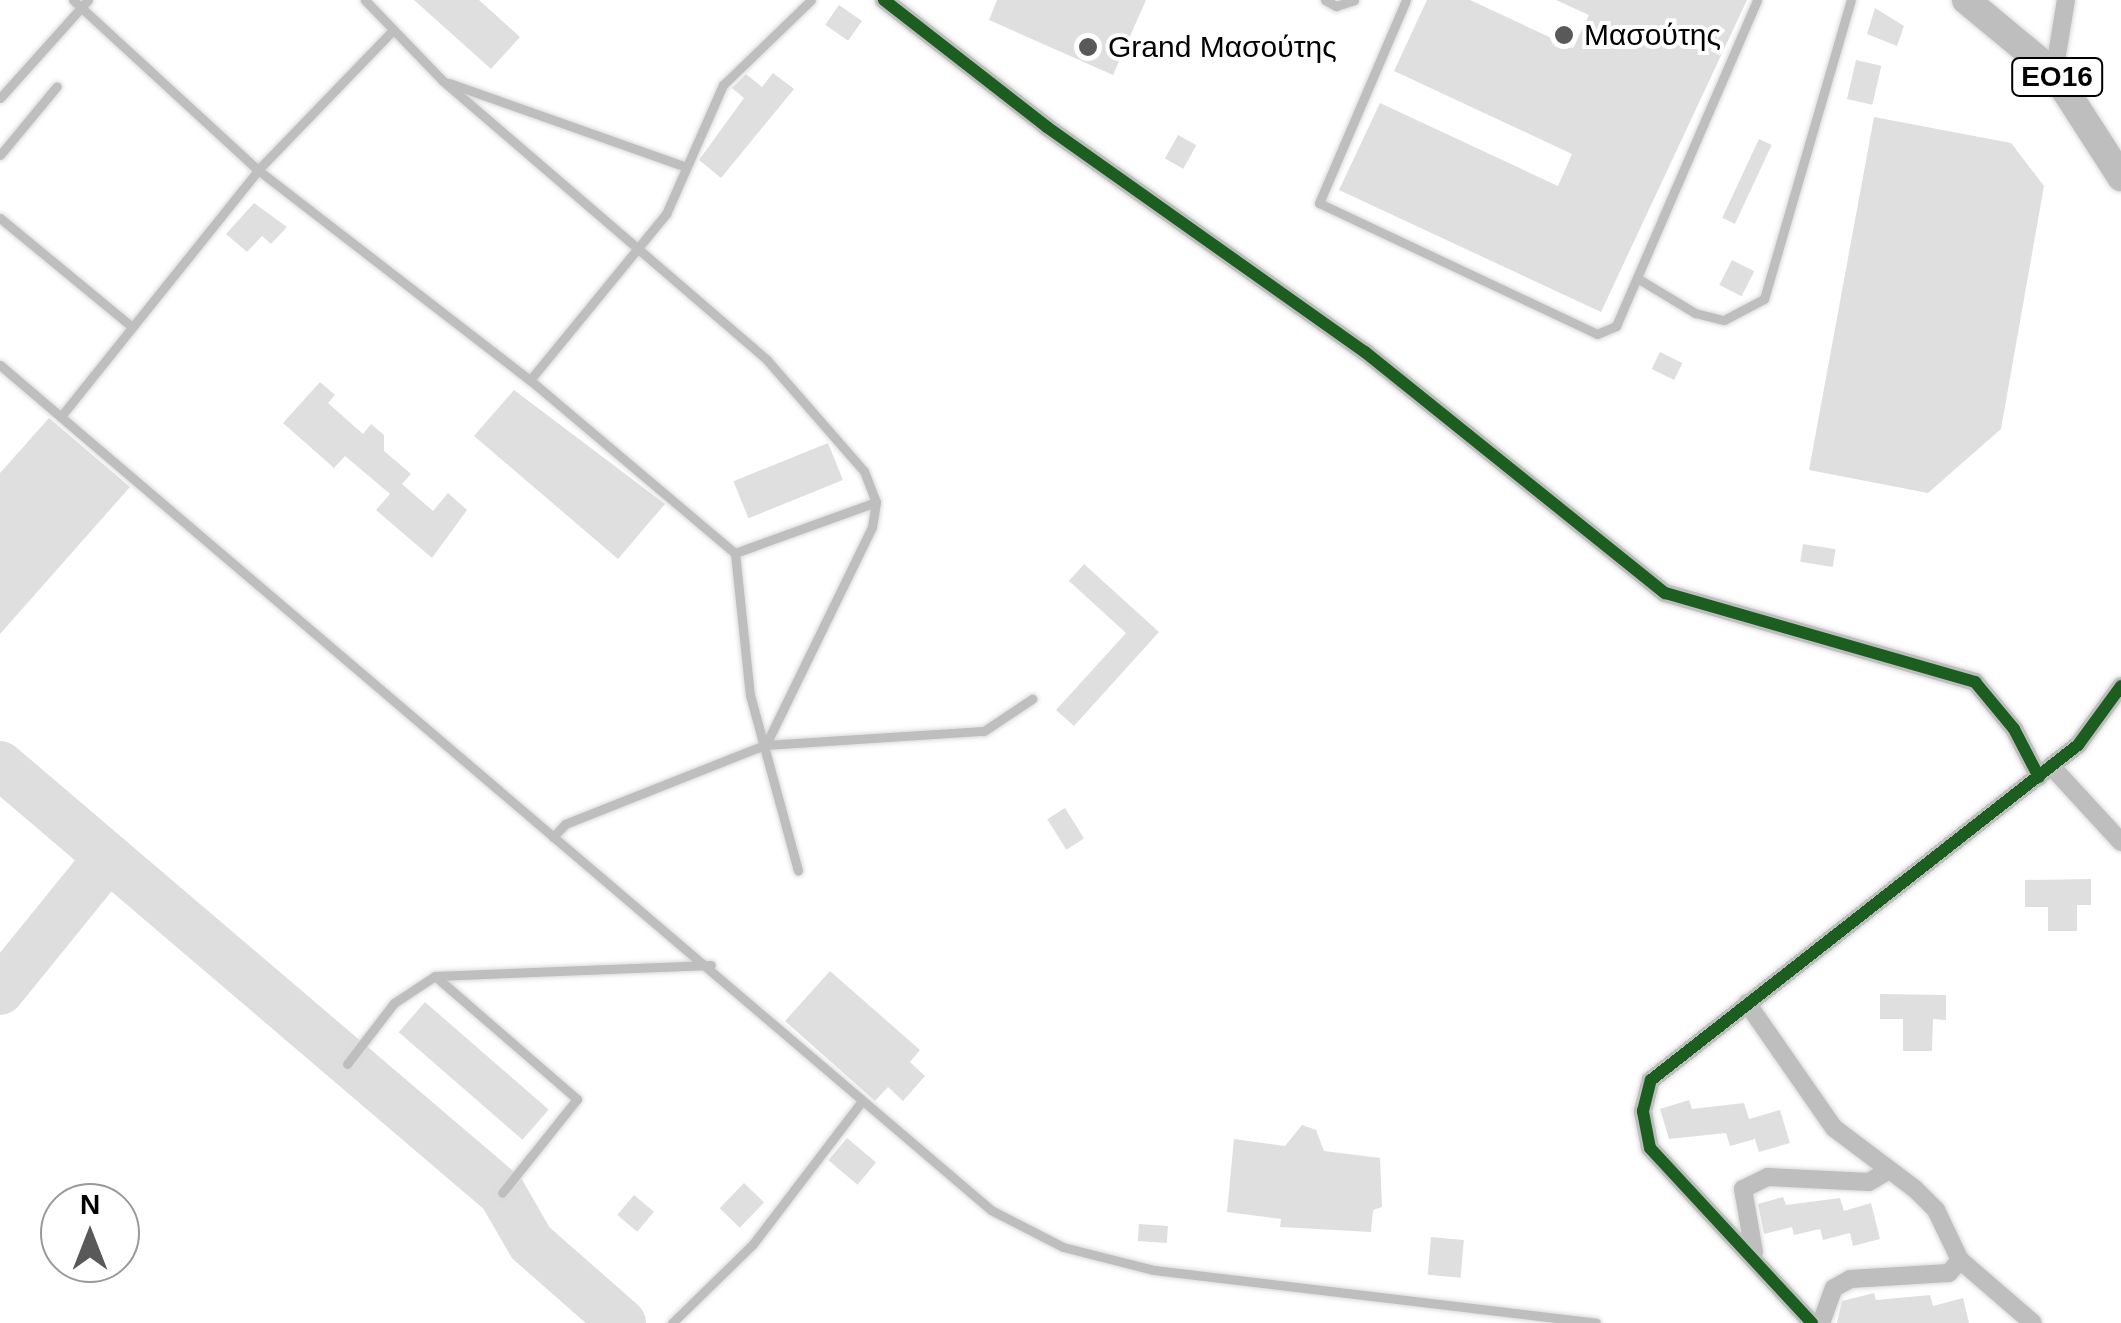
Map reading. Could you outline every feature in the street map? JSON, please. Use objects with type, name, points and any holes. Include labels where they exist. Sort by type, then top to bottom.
[{"type":"main road","name":"ΕΟ16","points":[[1966,0],[2054,73],[2121,177]]},
{"type":"street","points":[[884,0],[1048,127],[1365,352],[1665,593],[1975,682],[2046,772],[2121,842]]},
{"type":"street","points":[[2054,73],[2066,0]]},
{"type":"street","points":[[1812,1323],[1670,1172],[1643,1127],[1651,1080],[1667,1060],[1747,1003],[2046,772],[2121,686]]},
{"type":"street","points":[[1747,1003],[1834,1128],[1936,1210],[1960,1260],[2032,1323]]},
{"type":"street","points":[[1760,1266],[1739,1202],[1743,1189],[1768,1177],[1868,1182],[1887,1171]]},
{"type":"street","points":[[1821,1323],[1834,1288],[1850,1278],[1949,1272],[1960,1260]]},
{"type":"lane","points":[[365,0],[443,81],[808,402],[864,471],[876,502],[872,527],[765,745]]},
{"type":"lane","points":[[530,380],[631,247],[666,214],[724,84],[811,0]]},
{"type":"lane","points":[[1324,0],[1336,6],[1354,0]]},
{"type":"lane","points":[[1406,0],[1318,195],[1324,210],[1597,334],[1616,326],[1757,0]]},
{"type":"lane","points":[[1637,278],[1695,313],[1724,320],[1764,299],[1851,0]]},
{"type":"lane","points":[[0,98],[80,3],[258,170],[530,380],[735,553],[750,695],[798,871]]},
{"type":"lane","points":[[62,415],[258,170],[392,31]]},
{"type":"lane","points":[[443,81],[686,167]]},
{"type":"lane","points":[[0,156],[57,86]]},
{"type":"lane","points":[[0,218],[130,326]]},
{"type":"lane","points":[[0,364],[553,837],[710,964],[991,1210],[1063,1247],[1154,1270],[1596,1323]]},
{"type":"lane","points":[[735,553],[876,502]]},
{"type":"lane","points":[[553,837],[565,824],[765,745],[984,731],[1032,699]]},
{"type":"lane","points":[[348,1064],[394,1003],[434,976],[710,964]]},
{"type":"lane","points":[[434,976],[578,1099],[502,1193]]},
{"type":"lane","points":[[672,1323],[753,1244],[862,1101]]},
{"type":"building","points":[[414,0],[479,0],[520,37],[491,69]]},
{"type":"building","name":"Grand Μασούτης","points":[[997,0],[1146,0],[1113,75],[989,20]]},
{"type":"building","points":[[1427,0],[1470,0],[1573,48],[1589,15],[1556,0],[1747,0],[1601,312],[1339,190],[1380,103],[1558,186],[1572,154],[1394,71]]},
{"type":"building","points":[[839,5],[862,21],[848,41],[825,25]]},
{"type":"building","points":[[1875,8],[1904,26],[1897,46],[1867,34]]},
{"type":"building","points":[[1856,60],[1881,66],[1872,105],[1847,99]]},
{"type":"building","points":[[773,73],[794,89],[721,178],[699,160],[744,98],[732,88],[746,74],[762,87]]},
{"type":"building","points":[[1874,117],[2011,143],[2044,186],[2001,429],[1928,493],[1809,470]]},
{"type":"building","points":[[1178,135],[1196,145],[1183,169],[1165,159]]},
{"type":"building","points":[[1759,139],[1772,145],[1735,224],[1722,218]]},
{"type":"building","points":[[254,203],[287,227],[271,244],[262,236],[247,252],[226,234]]},
{"type":"building","points":[[1732,260],[1754,271],[1742,296],[1719,285]]},
{"type":"building","points":[[1660,352],[1682,363],[1674,380],[1652,369]]},
{"type":"building","points":[[320,382],[335,395],[328,403],[363,434],[371,424],[384,435],[384,451],[411,474],[402,484],[433,511],[448,493],[467,510],[432,558],[376,510],[390,494],[345,456],[334,468],[283,423]]},
{"type":"building","points":[[514,390],[665,504],[618,559],[474,436]]},
{"type":"building","points":[[49,418],[130,487],[0,634],[0,473]]},
{"type":"building","points":[[828,443],[843,480],[748,518],[733,481]]},
{"type":"building","points":[[1803,544],[1836,549],[1833,567],[1800,562]]},
{"type":"building","points":[[1084,564],[1159,632],[1074,726],[1056,710],[1126,633],[1069,581]]},
{"type":"building","points":[[1065,808],[1084,839],[1066,850],[1047,819]]},
{"type":"building","points":[[2091,879],[2091,905],[2077,905],[2077,931],[2048,931],[2048,907],[2025,907],[2025,880]]},
{"type":"building","points":[[830,971],[920,1050],[910,1062],[925,1076],[903,1101],[888,1087],[875,1101],[785,1021]]},
{"type":"building","points":[[1880,994],[1946,995],[1946,1020],[1933,1019],[1932,1051],[1903,1051],[1903,1019],[1880,1019]]},
{"type":"building","points":[[425,1002],[549,1110],[523,1140],[399,1032]]},
{"type":"building","points":[[1689,1100],[1692,1109],[1744,1103],[1749,1119],[1780,1110],[1790,1143],[1759,1152],[1755,1139],[1730,1146],[1726,1133],[1669,1139],[1660,1109]]},
{"type":"building","points":[[1302,1125],[1316,1130],[1324,1151],[1380,1158],[1382,1207],[1373,1210],[1371,1232],[1280,1227],[1281,1219],[1227,1212],[1234,1139],[1285,1146]]},
{"type":"building","points":[[847,1138],[876,1162],[857,1185],[828,1160]]},
{"type":"building","points":[[744,1183],[764,1202],[740,1228],[720,1208]]},
{"type":"building","points":[[634,1195],[654,1212],[637,1232],[617,1215]]},
{"type":"building","points":[[1783,1197],[1786,1205],[1840,1198],[1844,1211],[1871,1203],[1880,1239],[1853,1246],[1850,1233],[1823,1240],[1820,1229],[1794,1235],[1792,1227],[1764,1234],[1758,1204]]},
{"type":"building","points":[[1139,1224],[1168,1226],[1167,1243],[1138,1241]]},
{"type":"building","points":[[1431,1237],[1464,1240],[1461,1278],[1428,1275]]},
{"type":"building","points":[[1874,1293],[1876,1300],[1930,1295],[1933,1306],[1963,1298],[1969,1323],[1837,1323],[1842,1301]]},
{"type":"taxiway","points":[[0,765],[502,1193],[531,1243],[622,1323]]},
{"type":"taxiway","points":[[0,991],[106,860],[100,863]]},
{"type":"cycle path","points":[[884,0],[1047,127],[1365,352],[1665,593],[1975,682],[2014,729],[2039,777]]},
{"type":"cycle path","points":[[1812,1323],[1650,1148],[1643,1111],[1651,1080],[2078,745],[2121,686]]},
{"type":"place","name":"Μασούτης","points":[[1564,35]]},
{"type":"place","name":"Grand Μασούτης","points":[[1088,47]]}]
